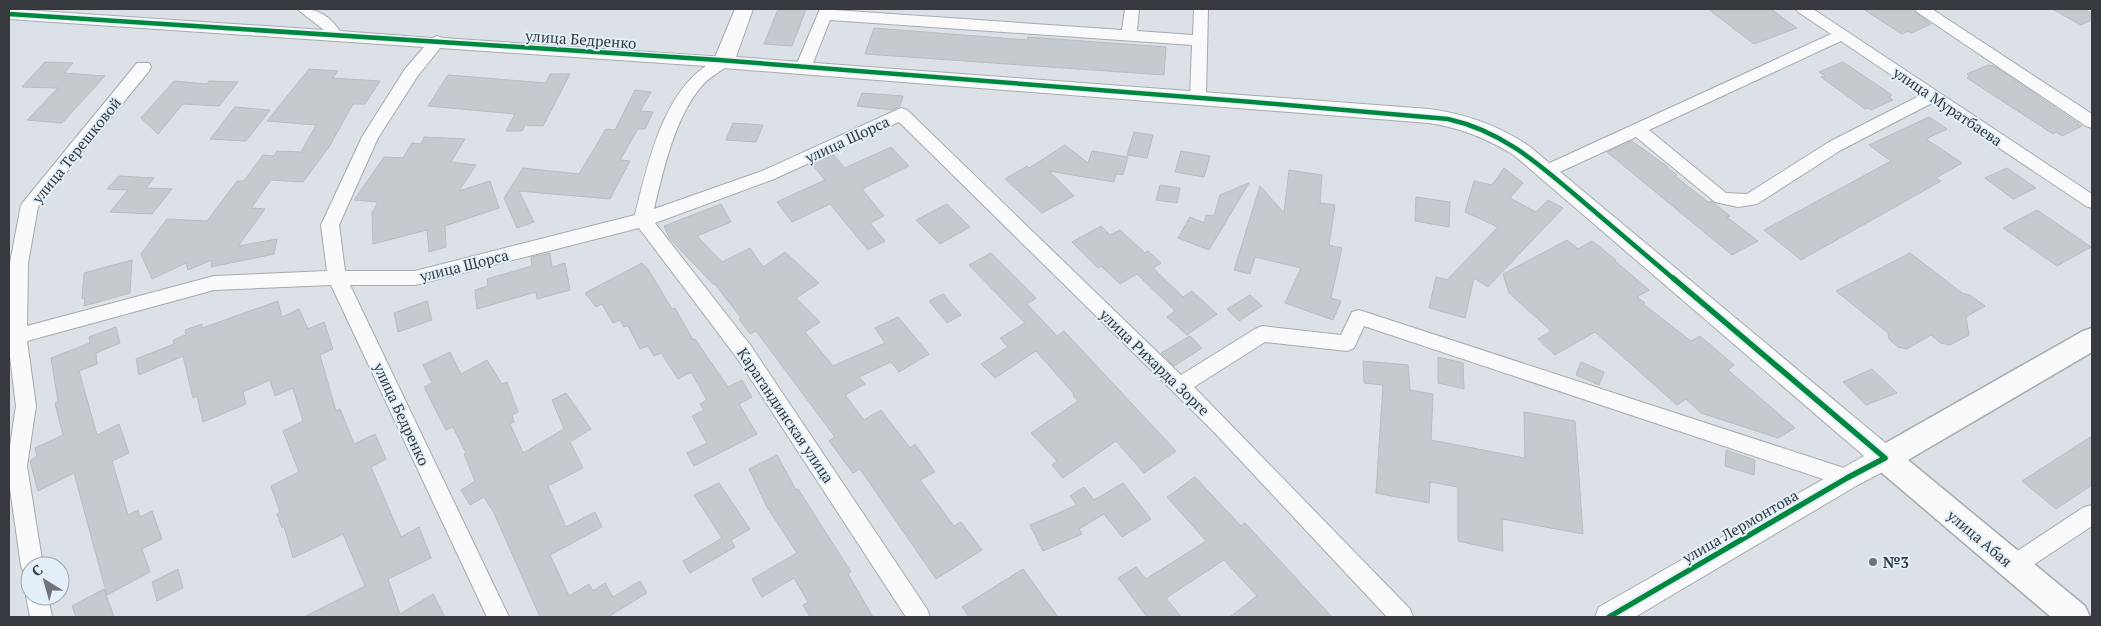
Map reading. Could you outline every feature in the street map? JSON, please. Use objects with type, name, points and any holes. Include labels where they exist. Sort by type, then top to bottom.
[{"type":"main road","name":"улица Лермонтова","points":[[1885,458],[2092,339]]},
{"type":"main road","name":"улица Абая","points":[[1885,458],[2074,617]]},
{"type":"street","points":[[304,9],[328,25],[334,35]]},
{"type":"street","points":[[643,220],[658,165],[681,104],[695,83],[723,62],[730,51],[736,27],[744,9]]},
{"type":"street","points":[[963,24],[966,9]]},
{"type":"street","points":[[1129,35],[1132,9]]},
{"type":"street","points":[[1198,97],[1201,9]]},
{"type":"street","name":"улица Муратбаева","points":[[1803,9],[2092,202]]},
{"type":"street","points":[[1932,11],[2092,122]]},
{"type":"street","points":[[803,68],[826,12],[1200,41]]},
{"type":"street","points":[[9,14],[61,13],[437,42]]},
{"type":"street","points":[[1547,171],[1842,35]]},
{"type":"street","name":"улица Бедренко","points":[[498,617],[337,278],[330,224],[370,137],[412,73],[437,42],[723,62]]},
{"type":"street","points":[[723,62],[1198,97],[1459,120],[1481,127],[1502,137],[1547,171],[1885,458]]},
{"type":"street","name":"улица Терешковой","points":[[30,556],[17,466],[26,406],[13,338],[19,263],[30,205],[143,68]]},
{"type":"street","points":[[1638,129],[1721,198],[1738,202],[1751,200],[1835,146],[1932,96]]},
{"type":"street","name":"улица Щорса","points":[[13,338],[214,283],[337,278],[415,278],[643,220],[768,175],[901,114]]},
{"type":"street","name":"улица Рихарда Зорге","points":[[901,114],[1219,424],[1402,617]]},
{"type":"street","name":"Карагандинская улица","points":[[643,220],[744,352],[919,617]]},
{"type":"street","points":[[1179,386],[1262,334],[1347,343],[1358,317],[1847,478]]},
{"type":"street","name":"улица Лермонтова","points":[[1609,617],[1847,478],[1885,458]]},
{"type":"street","points":[[2013,566],[2092,514]]},
{"type":"building","points":[[778,9],[806,9],[792,46],[764,44]]},
{"type":"building","points":[[1708,9],[1771,9],[1797,28],[1754,44]]},
{"type":"building","points":[[1863,9],[1911,9],[1931,24],[1911,33],[1908,31],[1902,34]]},
{"type":"building","points":[[2052,9],[2084,9],[2092,14],[2092,20],[2081,25]]},
{"type":"building","points":[[874,28],[1027,40],[1028,37],[1166,47],[1164,75],[865,54]]},
{"type":"building","points":[[45,62],[73,63],[64,73],[105,76],[62,123],[27,120],[58,88],[22,87]]},
{"type":"building","points":[[1843,62],[1892,95],[1889,97],[1893,100],[1871,110],[1865,109],[1821,77],[1825,76],[1819,72]]},
{"type":"building","points":[[1988,65],[1994,66],[2082,126],[2062,136],[2056,132],[2053,134],[1967,78],[1970,76],[1967,74]]},
{"type":"building","points":[[309,69],[338,71],[333,78],[380,81],[365,104],[353,104],[329,147],[303,182],[271,180],[251,208],[265,209],[238,246],[277,239],[274,254],[211,267],[212,260],[188,270],[186,263],[152,279],[141,254],[167,219],[207,221],[237,181],[244,181],[263,155],[274,156],[277,151],[301,152],[316,125],[267,121]]},
{"type":"building","points":[[550,74],[570,74],[543,126],[525,125],[522,131],[506,131],[515,114],[428,106],[448,75],[546,83]]},
{"type":"building","points":[[174,81],[207,84],[209,81],[238,82],[219,106],[183,104],[158,134],[141,118]]},
{"type":"building","points":[[635,90],[651,92],[640,111],[653,112],[645,129],[638,129],[620,160],[630,161],[610,199],[519,191],[534,222],[517,228],[504,198],[523,168],[579,174],[606,129],[615,130]]},
{"type":"building","points":[[862,93],[903,96],[900,106],[893,110],[857,106]]},
{"type":"building","points":[[235,107],[270,110],[246,141],[210,139]]},
{"type":"building","points":[[1929,117],[1947,129],[1926,139],[1962,163],[1936,178],[1941,181],[1801,260],[1764,230],[1891,161],[1869,145]]},
{"type":"building","points":[[733,123],[763,125],[756,142],[726,140]]},
{"type":"building","points":[[1134,132],[1153,135],[1147,158],[1127,155]]},
{"type":"building","points":[[424,137],[465,139],[451,162],[476,165],[459,191],[490,181],[499,208],[445,226],[446,247],[429,252],[427,230],[373,244],[372,213],[378,202],[354,200],[384,157],[403,158],[412,143],[421,144]]},
{"type":"building","points":[[1632,141],[1668,167],[1677,175],[1675,176],[1708,202],[1711,201],[1730,216],[1727,217],[1758,241],[1732,255],[1607,152]]},
{"type":"building","points":[[1065,145],[1088,163],[1092,151],[1128,157],[1123,175],[1116,174],[1114,182],[1049,171],[1074,196],[1042,213],[1005,179],[1027,166],[1029,168]]},
{"type":"building","points":[[891,147],[909,166],[862,189],[884,216],[870,223],[885,241],[868,250],[830,204],[792,222],[777,202],[825,180],[812,164],[833,154],[845,168]]},
{"type":"building","points":[[1181,151],[1210,156],[1204,177],[1175,172]]},
{"type":"building","points":[[1504,168],[1523,183],[1510,198],[1536,212],[1548,200],[1563,208],[1488,287],[1474,278],[1465,318],[1429,308],[1436,277],[1447,280],[1498,227],[1465,212],[1474,181],[1492,185]]},
{"type":"building","points":[[2007,168],[2036,188],[2013,199],[1985,178]]},
{"type":"building","points":[[1289,170],[1322,175],[1320,203],[1335,205],[1329,245],[1342,248],[1331,298],[1341,301],[1333,320],[1285,303],[1301,268],[1255,257],[1250,274],[1234,270],[1260,186],[1284,213]]},
{"type":"building","points":[[119,176],[154,178],[146,188],[172,189],[152,214],[110,212],[128,190],[107,189]]},
{"type":"building","points":[[1249,183],[1209,250],[1178,238],[1190,217],[1204,223],[1206,215],[1214,216],[1220,195]]},
{"type":"building","points":[[1160,185],[1180,188],[1177,203],[1156,200]]},
{"type":"building","points":[[1416,197],[1450,202],[1449,227],[1415,221]]},
{"type":"building","points":[[721,204],[731,222],[697,236],[722,262],[750,248],[763,267],[785,252],[819,283],[796,298],[820,322],[805,332],[833,366],[885,343],[875,328],[898,317],[929,354],[899,372],[891,362],[859,377],[865,384],[845,395],[864,420],[881,410],[910,448],[915,444],[935,472],[920,480],[954,526],[961,522],[982,550],[936,579],[860,469],[853,473],[829,441],[835,437],[756,331],[750,334],[739,319],[741,318],[715,284],[670,239],[664,226]]},
{"type":"building","points":[[947,204],[970,227],[940,244],[916,220]]},
{"type":"building","points":[[2037,210],[2091,247],[2057,266],[2003,228]]},
{"type":"building","points":[[1101,226],[1110,235],[1120,230],[1145,253],[1148,251],[1161,263],[1153,268],[1183,297],[1192,291],[1217,314],[1187,335],[1167,317],[1175,311],[1137,274],[1120,284],[1101,266],[1098,268],[1072,242]]},
{"type":"building","points":[[1567,240],[1578,249],[1592,241],[1616,260],[1649,290],[1637,297],[1645,303],[1643,304],[1691,341],[1700,336],[1734,365],[1728,370],[1795,428],[1778,438],[1701,413],[1686,399],[1677,405],[1595,332],[1555,355],[1538,339],[1551,331],[1509,293],[1503,274]]},
{"type":"building","points":[[550,253],[552,267],[565,263],[570,290],[537,299],[536,292],[477,309],[475,290],[488,286],[487,279],[532,266],[531,257]]},
{"type":"building","points":[[991,253],[1036,298],[1027,304],[1057,336],[1064,331],[1176,451],[1144,473],[1116,441],[1063,478],[1052,465],[1057,461],[1031,433],[1078,401],[1074,394],[1036,351],[995,378],[981,364],[1008,347],[1000,338],[1025,323],[969,265]]},
{"type":"building","points":[[1910,253],[1962,293],[1970,295],[1985,306],[1966,317],[1969,335],[1950,345],[1941,343],[1931,335],[1907,349],[1898,347],[1889,339],[1888,333],[1836,291]]},
{"type":"building","points":[[132,260],[130,293],[84,306],[85,298],[82,299],[84,273]]},
{"type":"building","points":[[642,263],[648,269],[672,309],[675,308],[693,340],[695,339],[728,387],[742,380],[752,397],[739,404],[757,434],[694,466],[687,453],[707,443],[692,416],[704,410],[700,404],[707,400],[691,372],[678,379],[661,353],[654,356],[648,346],[640,349],[628,326],[624,327],[620,320],[613,323],[602,304],[596,307],[585,293]]},
{"type":"building","points":[[943,294],[961,315],[947,323],[929,301]]},
{"type":"building","points":[[1250,295],[1262,306],[1239,321],[1227,309]]},
{"type":"building","points":[[278,301],[282,317],[299,309],[308,329],[324,322],[333,349],[320,355],[336,411],[340,409],[354,444],[375,434],[386,459],[371,467],[401,537],[419,527],[431,558],[388,579],[400,614],[433,594],[445,617],[304,617],[365,586],[343,534],[293,558],[284,526],[282,528],[277,514],[280,512],[271,486],[299,472],[283,431],[303,421],[293,388],[275,396],[270,380],[243,392],[246,404],[203,422],[197,396],[193,398],[183,356],[139,375],[136,359],[174,344],[173,340],[186,335],[185,330],[202,324],[202,328]]},
{"type":"building","points":[[427,301],[432,320],[398,332],[394,313]]},
{"type":"building","points":[[116,327],[120,343],[96,353],[97,364],[79,371],[97,435],[119,424],[129,453],[112,461],[128,515],[138,510],[140,517],[152,511],[162,539],[142,549],[150,572],[107,595],[74,473],[38,491],[30,461],[37,456],[35,448],[63,435],[55,403],[58,401],[51,358],[90,343],[89,337]]},
{"type":"building","points":[[1190,336],[1202,348],[1174,366],[1161,353]]},
{"type":"building","points":[[450,352],[461,374],[487,360],[502,384],[507,382],[518,412],[512,415],[514,422],[510,424],[523,453],[564,429],[552,400],[566,393],[591,429],[570,442],[583,468],[548,486],[566,527],[595,512],[602,527],[550,555],[569,596],[589,584],[593,591],[605,583],[613,597],[640,581],[647,593],[608,617],[540,617],[494,513],[484,497],[470,505],[461,490],[475,481],[464,454],[466,453],[453,427],[446,430],[424,387],[432,383],[423,365]]},
{"type":"building","points":[[1438,357],[1463,363],[1464,389],[1438,383]]},
{"type":"building","points":[[1363,361],[1408,365],[1410,390],[1433,394],[1431,440],[1525,458],[1524,412],[1575,421],[1583,534],[1502,519],[1503,551],[1458,541],[1458,487],[1430,482],[1429,503],[1376,493],[1383,385],[1364,383]]},
{"type":"building","points":[[1581,362],[1604,372],[1599,385],[1576,375]]},
{"type":"building","points":[[1872,369],[1897,393],[1866,405],[1843,382]]},
{"type":"building","points":[[2092,436],[2092,485],[2056,509],[2022,481]]},
{"type":"building","points":[[1726,450],[1755,460],[1754,475],[1725,466]]},
{"type":"building","points":[[777,455],[796,490],[798,489],[851,572],[848,574],[873,617],[810,617],[803,605],[808,602],[794,578],[762,597],[752,579],[797,553],[767,507],[749,469]]},
{"type":"building","points":[[1195,477],[1241,526],[1245,523],[1332,617],[1230,617],[1257,596],[1224,560],[1166,598],[1181,617],[1147,617],[1118,578],[1136,567],[1146,579],[1206,541],[1167,497]]},
{"type":"building","points":[[719,483],[750,529],[731,540],[735,547],[690,573],[683,561],[722,538],[694,495]]},
{"type":"building","points":[[1123,483],[1151,519],[1122,537],[1104,514],[1079,529],[1082,534],[1043,551],[1030,525],[1077,505],[1070,496],[1084,487],[1094,500]]},
{"type":"building","points":[[178,569],[183,588],[157,601],[152,582]]},
{"type":"building","points":[[1023,569],[1058,617],[969,617],[962,607]]},
{"type":"building","points":[[104,589],[114,617],[76,617],[72,606]]},
{"type":"cycle path","points":[[9,14],[542,48],[1074,87],[1429,116],[1480,128],[1506,141],[1547,171],[1885,458],[1847,478],[1609,617]]},
{"type":"place","name":"№3","points":[[1873,562]]}]
